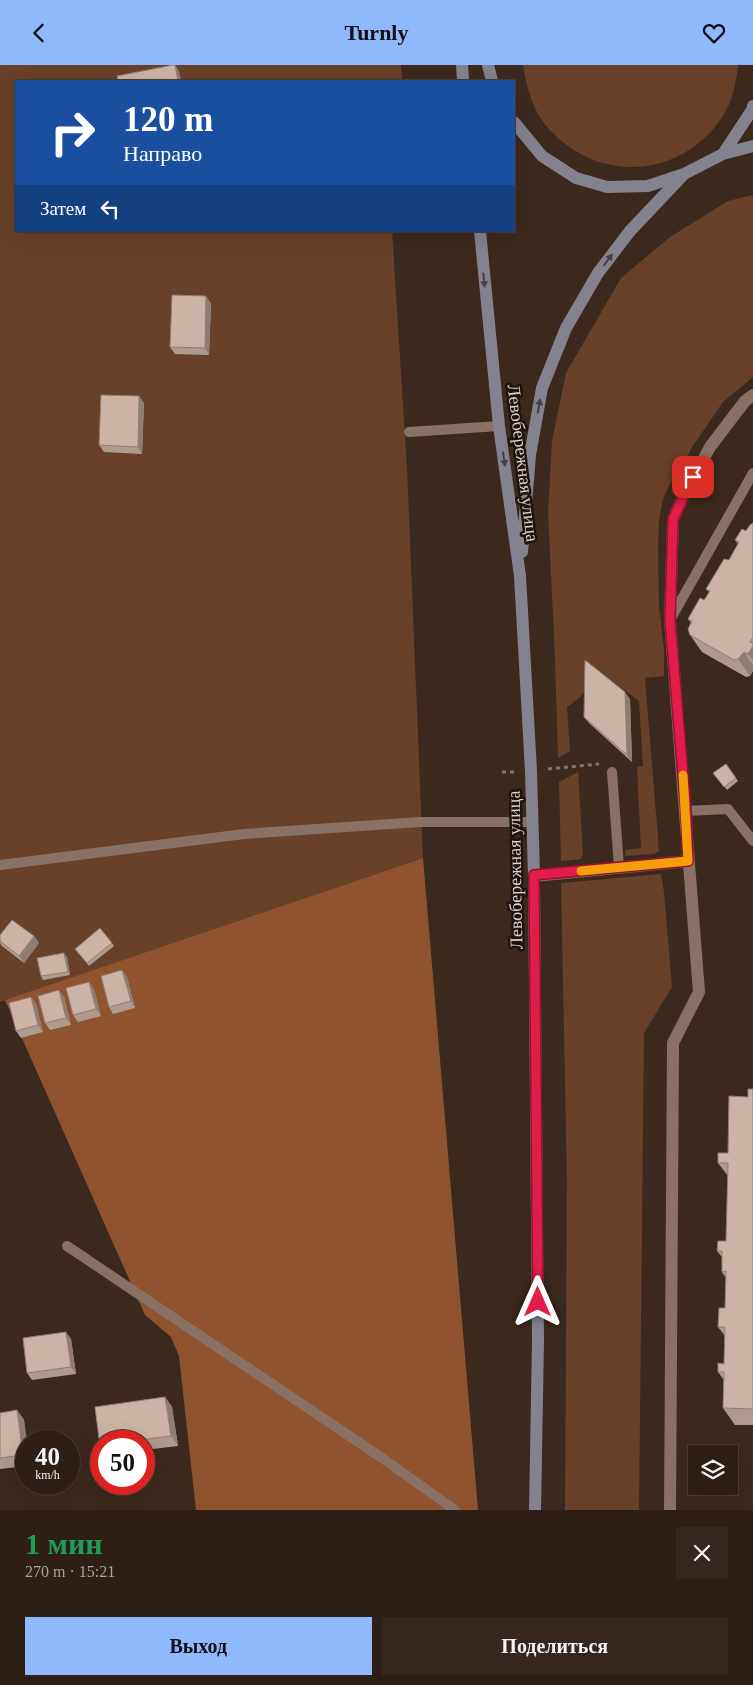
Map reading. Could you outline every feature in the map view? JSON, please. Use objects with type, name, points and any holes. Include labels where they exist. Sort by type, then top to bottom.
[{"type":"main road","points":[[462,65],[463,80]]},
{"type":"main road","points":[[724,154],[753,106]]},
{"type":"main road","points":[[515,123],[542,157],[576,178],[607,187],[648,186],[684,174],[724,154],[753,146]]},
{"type":"main road","points":[[520,576],[530,455],[540,398],[542,388],[566,328],[598,273],[630,231],[684,174]]},
{"type":"main road","name":"Левобережная улица","points":[[480,232],[499,426],[520,576],[530,771],[534,875],[538,1341],[535,1510]]},
{"type":"street","points":[[670,1510],[673,1043],[699,992],[670,620],[673,519],[710,447],[745,401],[753,395]]},
{"type":"street","points":[[534,875],[688,861]]},
{"type":"lane","points":[[409,432],[499,426]]},
{"type":"lane","points":[[670,620],[753,473]]},
{"type":"lane","points":[[612,772],[619,867]]},
{"type":"lane","points":[[686,811],[728,809],[753,841]]},
{"type":"lane","points":[[0,865],[244,834],[420,822],[532,822]]},
{"type":"lane","points":[[67,1246],[385,1460],[455,1510]]},
{"type":"path","points":[[502,772],[603,763],[612,772]]},
{"type":"shaded area","points":[[0,65],[401,65],[402,80],[15,80],[15,232],[392,232],[407,468],[423,858],[0,1002]]},
{"type":"shaded area","points":[[523,65],[738,65],[729,104],[723,116],[708,135],[690,149],[671,160],[650,165],[628,167],[606,164],[584,156],[553,133],[542,121],[534,106]]},
{"type":"shaded area","points":[[753,195],[753,377],[723,402],[692,447],[663,499],[659,520],[658,545],[659,607],[664,650],[664,676],[645,678],[659,851],[654,854],[625,856],[625,850],[641,848],[637,767],[643,766],[639,701],[600,672],[578,699],[567,707],[570,751],[558,758],[548,512],[552,441],[566,373],[621,278],[670,237],[728,201]]},
{"type":"shaded area","points":[[578,772],[583,853],[581,859],[561,861],[559,782]]},
{"type":"shaded area","points":[[423,858],[478,1510],[196,1510],[179,1356],[171,1337],[145,1315],[5,1000]]},
{"type":"shaded area","points":[[661,874],[672,987],[644,1033],[639,1510],[565,1510],[567,1181],[561,883]]},
{"type":"building","points":[[175,65],[178,80],[118,80],[117,76]]},
{"type":"building","points":[[172,295],[206,296],[205,348],[170,347]]},
{"type":"building","points":[[101,395],[139,396],[138,447],[99,445]]},
{"type":"building","points":[[753,523],[753,637],[750,642],[753,643],[753,646],[748,654],[744,652],[738,659],[734,660],[690,635],[688,629],[692,621],[688,619],[700,598],[704,600],[710,591],[706,589],[724,559],[729,560],[739,542],[735,540],[742,529],[746,531]]},
{"type":"building","points":[[585,660],[625,692],[627,755],[584,717]]},
{"type":"building","points":[[726,764],[736,778],[724,787],[713,773]]},
{"type":"building","points":[[12,920],[34,936],[19,956],[0,941],[0,935]]},
{"type":"building","points":[[100,928],[112,943],[87,963],[75,949]]},
{"type":"building","points":[[64,953],[68,972],[41,976],[37,958]]},
{"type":"building","points":[[122,970],[131,1001],[109,1007],[101,976]]},
{"type":"building","points":[[89,982],[96,1009],[73,1015],[66,988]]},
{"type":"building","points":[[59,990],[66,1018],[45,1023],[38,996]]},
{"type":"building","points":[[31,997],[38,1025],[16,1031],[9,1003]]},
{"type":"building","points":[[748,1089],[753,1089],[753,1409],[723,1408],[724,1372],[718,1372],[718,1363],[724,1364],[725,1327],[718,1327],[719,1308],[725,1308],[726,1271],[722,1272],[722,1251],[717,1251],[718,1241],[726,1241],[728,1163],[718,1163],[718,1153],[728,1153],[729,1096],[748,1097]]},
{"type":"building","points":[[66,1332],[71,1367],[27,1373],[23,1338]]},
{"type":"building","points":[[165,1397],[171,1436],[155,1438],[155,1430],[98,1430],[95,1407]]},
{"type":"building","points":[[17,1410],[20,1430],[15,1430],[15,1456],[0,1458],[0,1413]]},
{"type":"slow traffic","points":[[581,871],[688,861],[683,775]]},
{"type":"route","points":[[538,1302],[534,875],[688,861],[686,811],[670,620],[673,519],[693,477]]}]
